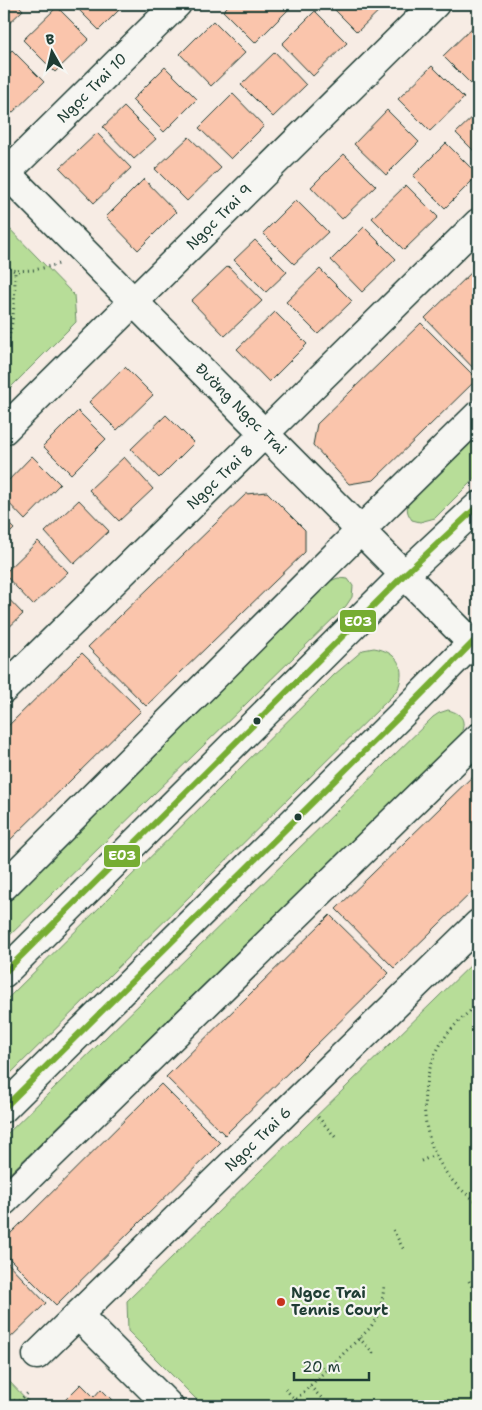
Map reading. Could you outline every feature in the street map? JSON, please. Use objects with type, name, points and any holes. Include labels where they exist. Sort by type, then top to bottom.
[{"type":"street","name":"Ngọc Trai 10","points":[[5,172],[177,4]]},
{"type":"street","name":"Ngọc Trai 9","points":[[4,430],[435,4]]},
{"type":"street","name":"Đường Ngọc Trai","points":[[5,172],[476,643]]},
{"type":"street","name":"Ngọc Trai 8","points":[[4,689],[478,223]]},
{"type":"street","points":[[4,886],[478,415]]},
{"type":"street","points":[[4,973],[405,574],[478,506]]},
{"type":"street","points":[[4,1108],[476,643]]},
{"type":"street","points":[[4,1201],[478,738]]},
{"type":"street","name":"Ngọc Trai 6","points":[[37,1355],[478,924]]},
{"type":"street","points":[[78,1315],[169,1406]]},
{"type":"path","points":[[4,266],[15,272],[61,264]]},
{"type":"path","points":[[4,353],[14,314],[15,272]]},
{"type":"path","points":[[478,1005],[464,1016],[439,1046],[426,1082],[424,1103],[425,1122],[435,1154],[444,1170],[456,1185],[478,1202]]},
{"type":"path","points":[[312,1111],[337,1138]]},
{"type":"path","points":[[421,1161],[435,1154]]},
{"type":"path","points":[[393,1230],[404,1250]]},
{"type":"path","points":[[469,1281],[478,1296]]},
{"type":"path","points":[[289,1406],[370,1328],[378,1316],[384,1287]]},
{"type":"path","points":[[360,1338],[375,1355]]},
{"type":"path","points":[[315,1360],[326,1370]]},
{"type":"path","points":[[310,1386],[330,1406]]},
{"type":"path","points":[[286,1389],[296,1400]]},
{"type":"path","points":[[4,1401],[19,1401],[30,1391]]},
{"type":"path","points":[[19,1401],[21,1406]]},
{"type":"green space","points":[[4,223],[74,295],[76,322],[4,394]]},
{"type":"green space","points":[[478,433],[478,475],[435,518],[420,522],[412,520],[408,511],[409,502]]},
{"type":"green space","points":[[338,578],[348,579],[353,586],[352,597],[346,606],[4,941],[4,902],[319,591],[330,581]]},
{"type":"green space","points":[[374,648],[389,653],[398,662],[401,675],[397,691],[4,1080],[4,1002],[334,675],[363,650]]},
{"type":"green space","points":[[448,710],[457,714],[462,719],[463,727],[460,736],[4,1179],[4,1137],[433,717]]},
{"type":"green space","points":[[478,958],[478,1400],[472,1406],[203,1406],[128,1331],[127,1301]]},
{"type":"green space","points":[[4,1376],[33,1406],[4,1406]]},
{"type":"building","points":[[4,4],[17,4],[23,10],[4,28]]},
{"type":"building","points":[[73,4],[125,4],[99,30]]},
{"type":"building","points":[[230,4],[282,4],[288,10],[255,43],[223,11]]},
{"type":"building","points":[[329,4],[386,4],[357,32]]},
{"type":"building","points":[[57,7],[89,39],[55,72],[23,40]]},
{"type":"building","points":[[315,11],[347,43],[313,76],[282,44]]},
{"type":"building","points":[[213,21],[245,53],[211,86],[180,54]]},
{"type":"building","points":[[477,23],[478,85],[475,88],[443,56]]},
{"type":"building","points":[[12,50],[44,82],[10,115],[4,109],[4,58]]},
{"type":"building","points":[[275,52],[306,85],[273,117],[241,85]]},
{"type":"building","points":[[432,66],[464,98],[430,131],[398,99]]},
{"type":"building","points":[[165,67],[197,99],[164,132],[132,100]]},
{"type":"building","points":[[233,94],[264,126],[231,159],[199,128]]},
{"type":"building","points":[[124,107],[156,139],[134,159],[103,127]]},
{"type":"building","points":[[387,110],[419,142],[386,175],[354,144]]},
{"type":"building","points":[[478,112],[478,155],[456,133]]},
{"type":"building","points":[[97,133],[131,168],[94,203],[60,168]]},
{"type":"building","points":[[189,137],[221,168],[187,201],[155,169]]},
{"type":"building","points":[[446,143],[478,175],[445,208],[413,176]]},
{"type":"building","points":[[344,154],[376,186],[342,219],[311,187]]},
{"type":"building","points":[[144,179],[176,212],[138,250],[106,217]]},
{"type":"building","points":[[406,185],[438,217],[404,250],[372,218]]},
{"type":"building","points":[[296,200],[328,232],[294,264],[263,233]]},
{"type":"building","points":[[364,227],[396,259],[362,292],[331,260]]},
{"type":"building","points":[[255,240],[287,272],[266,292],[234,260]]},
{"type":"building","points":[[228,266],[262,301],[225,336],[191,301]]},
{"type":"building","points":[[478,266],[478,373],[425,318]]},
{"type":"building","points":[[320,269],[352,301],[318,334],[286,302]]},
{"type":"building","points":[[275,312],[307,344],[269,382],[237,349]]},
{"type":"building","points":[[421,323],[477,379],[374,480],[349,484],[313,445],[317,424]]},
{"type":"building","points":[[125,367],[153,395],[117,430],[89,402]]},
{"type":"building","points":[[78,411],[106,439],[71,474],[43,446]]},
{"type":"building","points":[[166,415],[194,443],[159,478],[131,449]]},
{"type":"building","points":[[32,456],[60,484],[25,520],[4,498],[4,485]]},
{"type":"building","points":[[124,457],[153,489],[119,521],[89,490]]},
{"type":"building","points":[[267,492],[305,530],[305,552],[146,706],[88,647],[246,494]]},
{"type":"building","points":[[79,500],[109,531],[74,564],[45,532]]},
{"type":"building","points":[[4,519],[14,529],[4,539]]},
{"type":"building","points":[[38,541],[68,572],[33,605],[4,574]]},
{"type":"building","points":[[4,594],[23,614],[4,632]]},
{"type":"building","points":[[82,653],[141,711],[4,846],[4,730]]},
{"type":"building","points":[[478,771],[478,886],[394,968],[336,909]]},
{"type":"building","points":[[330,915],[389,973],[225,1135],[166,1077]]},
{"type":"building","points":[[161,1084],[220,1143],[56,1305],[4,1253],[4,1240]]},
{"type":"building","points":[[4,1259],[46,1303],[4,1344]]},
{"type":"building","points":[[81,1384],[94,1397],[101,1389],[118,1406],[59,1406]]},
{"type":"transit line","name":"E03","points":[[4,973],[405,574],[478,506]]},
{"type":"transit line","name":"E03","points":[[4,1108],[478,637]]},
{"type":"place","name":"Ngoc Trai Tennis Court","points":[[281,1302]]}]
